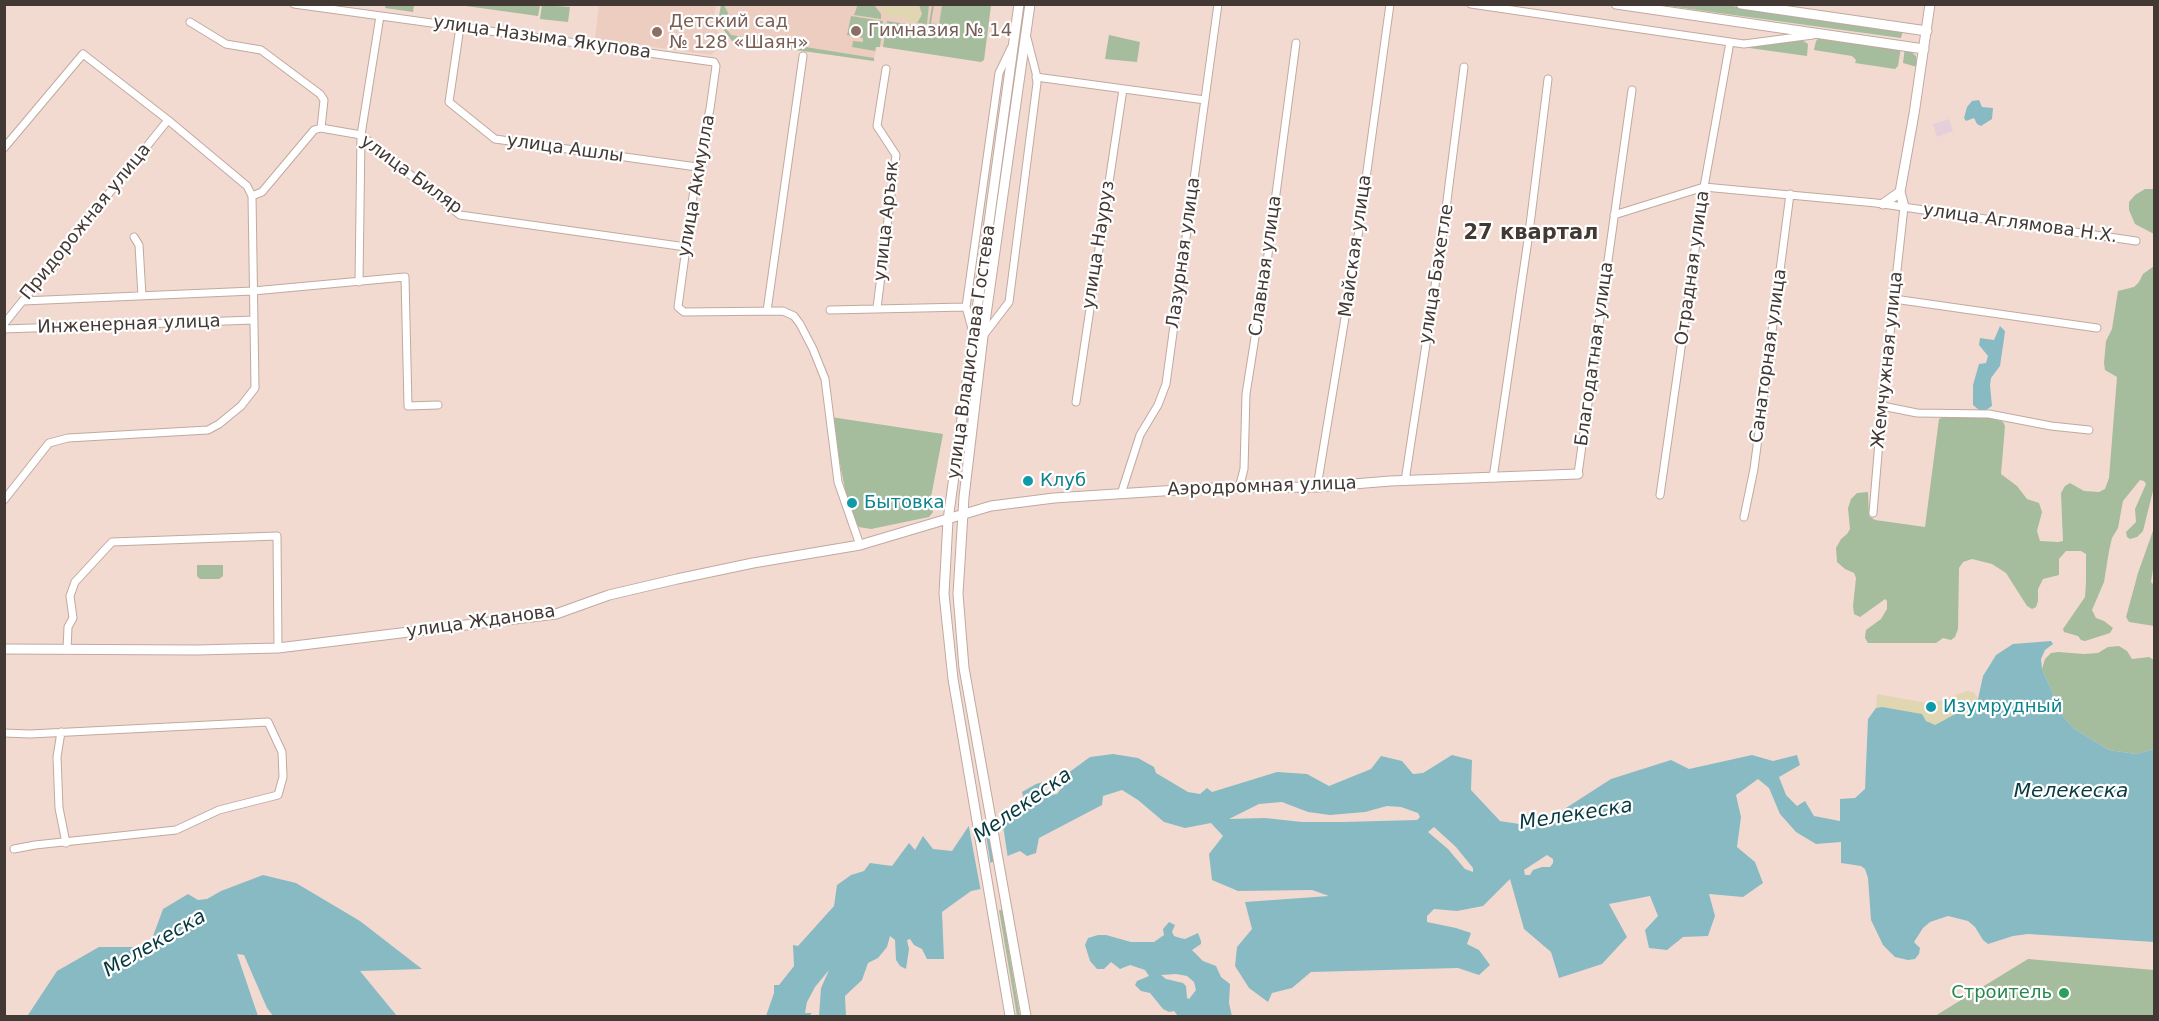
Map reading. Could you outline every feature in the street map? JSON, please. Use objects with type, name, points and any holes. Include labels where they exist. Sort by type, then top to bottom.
[{"type":"main road","name":"улица Владислава Гостева","points":[[1019,4],[979,336],[957,594],[964,668],[990,804],[1026,1017]]},
{"type":"main road","name":"улица Владислава Гостева","points":[[1010,1017],[953,679],[944,594],[948,520],[1030,4]]},
{"type":"main road","points":[[1616,4],[1924,49]]},
{"type":"main road","points":[[1741,4],[1927,31]]},
{"type":"main road","points":[[1904,207],[1900,192],[1930,4]]},
{"type":"main road","points":[[1883,204],[1900,192]]},
{"type":"main road","name":"Аэродромная улица","points":[[948,520],[991,506],[1054,498],[1578,474]]},
{"type":"main road","name":"улица Жданова","points":[[4,648],[196,650],[278,648],[556,614],[609,595],[753,563],[860,545],[948,520]]},
{"type":"street","name":"улица Назыма Якупова","points":[[294,4],[712,61],[716,65]]},
{"type":"street","name":"Лазурная улица","points":[[1121,494],[1140,435],[1158,405],[1166,384],[1218,4]]},
{"type":"street","name":"Майская улица","points":[[1317,487],[1356,251],[1390,4]]},
{"type":"street","points":[[1471,4],[1744,44],[1820,33]]},
{"type":"street","points":[[1786,4],[1802,13]]},
{"type":"street","points":[[359,282],[361,135],[380,16]]},
{"type":"street","points":[[190,22],[226,44],[261,50],[320,94],[324,100],[321,128],[314,130],[262,192],[252,196]]},
{"type":"street","name":"улица Ашлы","points":[[460,27],[449,102],[495,139],[697,167]]},
{"type":"street","points":[[1016,38],[999,73],[966,307],[979,336],[1009,302],[1036,77],[1026,36]]},
{"type":"street","name":"Отрадная улица","points":[[1660,495],[1704,187],[1730,42]]},
{"type":"street","name":"Славная улица","points":[[1239,488],[1244,469],[1246,394],[1267,262],[1296,43]]},
{"type":"street","points":[[4,148],[83,54],[168,120],[247,186],[252,196],[255,388],[241,406],[208,430],[68,438],[49,443],[4,500]]},
{"type":"street","points":[[803,56],[767,311],[783,311],[794,316],[813,349],[825,380],[838,482],[860,545]]},
{"type":"street","name":"улица Акмулла","points":[[716,65],[710,109],[697,167],[678,308],[684,312],[767,311]]},
{"type":"street","name":"улица Бахетле","points":[[1405,481],[1442,240],[1464,67]]},
{"type":"street","name":"улица Аръяк","points":[[877,308],[896,155],[877,126],[886,69]]},
{"type":"street","points":[[1036,77],[1205,100]]},
{"type":"street","points":[[1493,478],[1529,233],[1548,79]]},
{"type":"street","name":"улица Науруз","points":[[1076,402],[1123,89]]},
{"type":"street","name":"Благодатная улица","points":[[1578,474],[1632,90]]},
{"type":"street","name":"Придорожная улица","points":[[4,324],[168,120]]},
{"type":"street","name":"улица Биляр","points":[[321,128],[361,135],[460,215],[686,247]]},
{"type":"street","points":[[1614,215],[1704,187],[1904,207]]},
{"type":"street","name":"Санаторная улица","points":[[1744,517],[1754,470],[1790,194]]},
{"type":"street","name":"улица Аглямова Н.Х.","points":[[1904,207],[2136,241]]},
{"type":"street","name":"Жемчужная улица","points":[[1873,513],[1882,406],[1904,207]]},
{"type":"street","points":[[134,237],[139,245],[142,296]]},
{"type":"street","points":[[23,301],[253,291],[405,278],[408,406],[438,405]]},
{"type":"street","points":[[1894,299],[2097,328]]},
{"type":"street","points":[[830,310],[966,307]]},
{"type":"street","name":"Инженерная улица","points":[[4,329],[254,320]]},
{"type":"street","points":[[1882,406],[1917,413],[1989,414],[2051,426],[2089,430]]},
{"type":"street","points":[[67,650],[68,627],[74,610],[70,597],[75,582],[112,542],[277,536],[278,648]]},
{"type":"street","points":[[4,733],[268,722],[282,752],[283,777],[278,795],[219,810],[176,830],[14,849]]},
{"type":"street","points":[[61,732],[57,757],[59,808],[66,843]]},
{"type":"shaded area","name":"Детский сад № 128 «Шаян»","points":[[716,4],[713,25],[727,42],[711,55],[595,39],[599,5]]},
{"type":"shaded area","name":"Гимназия № 14","points":[[721,5],[991,5],[984,60],[981,62],[877,46],[874,61],[732,41],[718,22]]},
{"type":"shaded area","points":[[1949,119],[1953,131],[1937,137],[1933,124]]},
{"type":"green space","points":[[386,4],[414,5],[413,12],[385,8]]},
{"type":"green space","points":[[466,4],[540,5],[538,16],[466,6]]},
{"type":"green space","points":[[858,4],[874,5],[881,14],[881,19],[854,15]]},
{"type":"green space","points":[[542,5],[570,7],[568,22],[540,19]]},
{"type":"green space","points":[[721,5],[724,5],[728,13],[724,26],[731,35],[874,58],[874,61],[732,41],[718,22]]},
{"type":"green space","points":[[919,5],[929,5],[927,24],[917,23],[922,14]]},
{"type":"green space","points":[[932,5],[934,5],[931,23],[939,25],[942,5],[991,5],[984,60],[981,62],[883,47],[887,21],[906,24],[906,28],[908,24],[941,29],[941,26],[929,24]]},
{"type":"green space","points":[[1661,5],[1725,5],[1903,30],[1901,38]]},
{"type":"green space","points":[[851,16],[883,21],[880,47],[876,47],[875,51],[852,47],[853,41],[863,42],[863,38],[847,35]]},
{"type":"green space","points":[[1109,35],[1140,42],[1137,62],[1105,59]]},
{"type":"green space","points":[[1820,37],[1901,47],[1898,66],[1895,69],[1855,63],[1856,60],[1852,56],[1814,50],[1816,41]]},
{"type":"green space","points":[[1802,40],[1808,44],[1807,56],[1735,46]]},
{"type":"green space","points":[[1905,47],[1916,56],[1917,67],[1903,63]]},
{"type":"green space","points":[[2145,189],[2154,189],[2154,234],[2135,224],[2129,210],[2129,202]]},
{"type":"green space","points":[[2154,266],[2154,487],[2143,531],[2137,537],[2130,539],[2126,532],[2136,522],[2135,509],[2146,484],[2144,481],[2140,480],[2123,501],[2118,528],[2112,538],[2104,582],[2092,610],[2096,618],[2113,628],[2110,633],[2085,641],[2078,636],[2064,632],[2063,629],[2085,597],[2086,582],[2086,554],[2081,551],[2066,551],[2059,559],[2059,575],[2043,579],[2038,589],[2036,607],[2032,609],[2027,606],[2006,573],[1992,564],[1972,559],[1963,562],[1959,568],[1958,629],[1955,637],[1951,640],[1943,638],[1936,643],[1868,643],[1865,638],[1866,630],[1881,619],[1887,609],[1887,601],[1885,599],[1860,617],[1854,614],[1856,578],[1854,573],[1837,562],[1836,548],[1850,529],[1848,508],[1851,499],[1857,493],[1868,492],[1869,516],[1875,520],[1925,527],[1939,419],[1946,416],[1988,416],[2003,422],[2005,426],[2001,474],[2017,486],[2027,499],[2039,503],[2042,512],[2037,531],[2040,541],[2063,541],[2061,493],[2065,486],[2070,483],[2084,491],[2099,492],[2105,489],[2109,478],[2117,377],[2105,370],[2104,363],[2106,341],[2112,329],[2118,291],[2134,287],[2143,274]]},
{"type":"green space","points":[[831,417],[943,434],[931,497],[933,512],[929,517],[871,529],[859,527],[850,515]]},
{"type":"green space","points":[[2154,528],[2154,563],[2151,582],[2154,585],[2154,626],[2129,622],[2126,617]]},
{"type":"green space","points":[[197,565],[223,565],[223,576],[219,579],[200,579],[197,576]]},
{"type":"green space","points":[[2119,646],[2127,651],[2132,659],[2149,657],[2154,660],[2154,749],[2136,754],[2109,750],[2073,728],[2063,716],[2042,669],[2045,659],[2051,653],[2098,653],[2108,647]]},
{"type":"green space","points":[[999,910],[1002,910],[1020,1016],[1017,1016]]},
{"type":"green space","name":"Строитель","points":[[2028,959],[2154,970],[2154,1016],[1935,1016]]},
{"type":"sand","points":[[884,5],[919,5],[921,16],[917,23],[908,22],[904,17],[893,18],[881,11]]},
{"type":"sand","name":"Изумрудный","points":[[1967,691],[1974,692],[1978,699],[1972,717],[1956,713],[1935,725],[1923,718],[1882,707],[1876,708],[1877,694],[1927,703]]},
{"type":"water","points":[[1979,100],[1982,107],[1993,108],[1992,119],[1981,126],[1974,118],[1966,121],[1964,118],[1967,107],[1972,101]]},
{"type":"water","points":[[2000,326],[2005,331],[2000,366],[1991,378],[1992,406],[1986,410],[1979,410],[1973,405],[1973,385],[1979,364],[1986,363],[1988,356],[1979,345],[1980,338],[1994,340]]},
{"type":"water","name":"Мелекеска","points":[[2051,641],[2053,644],[2045,650],[2041,659],[2042,669],[2063,716],[2073,728],[2109,750],[2136,754],[2154,749],[2154,942],[2028,934],[1988,944],[1968,921],[1948,916],[1930,922],[1923,928],[1914,942],[1920,948],[1915,959],[1895,957],[1883,945],[1871,920],[1868,878],[1865,869],[1861,866],[1841,863],[1841,842],[1816,844],[1796,832],[1780,814],[1769,788],[1758,779],[1736,795],[1741,817],[1737,847],[1755,862],[1763,883],[1743,897],[1709,894],[1715,916],[1708,936],[1683,937],[1667,950],[1649,948],[1645,930],[1658,916],[1650,896],[1609,904],[1627,937],[1602,964],[1559,978],[1551,952],[1524,929],[1510,879],[1483,906],[1457,911],[1434,909],[1427,916],[1427,922],[1471,933],[1467,944],[1479,950],[1490,965],[1479,975],[1458,968],[1311,972],[1292,988],[1272,993],[1268,1002],[1249,988],[1235,966],[1237,947],[1252,929],[1245,902],[1329,896],[1312,890],[1238,891],[1212,880],[1209,854],[1223,836],[1211,823],[1185,828],[1164,822],[1122,790],[1103,796],[1102,805],[1039,838],[1036,853],[1027,856],[1020,851],[985,865],[991,887],[971,891],[942,912],[944,959],[927,959],[922,949],[914,945],[910,939],[907,940],[909,949],[906,969],[896,960],[895,940],[890,936],[887,947],[878,958],[868,963],[862,980],[845,996],[846,1016],[819,1016],[821,988],[829,970],[815,987],[807,1002],[805,1013],[812,1013],[809,1016],[766,1016],[774,993],[774,985],[779,985],[794,966],[793,945],[798,946],[834,906],[837,885],[851,875],[864,871],[870,863],[892,866],[909,843],[915,850],[923,836],[933,849],[952,851],[976,815],[988,827],[1016,816],[1024,799],[1022,792],[1036,784],[1054,779],[1054,783],[1043,787],[1040,792],[1046,796],[1057,794],[1064,785],[1064,776],[1090,757],[1113,754],[1138,758],[1154,767],[1156,773],[1188,792],[1200,794],[1207,788],[1212,792],[1277,772],[1307,774],[1329,786],[1371,769],[1381,756],[1402,761],[1413,774],[1423,773],[1452,755],[1472,760],[1471,790],[1500,821],[1532,826],[1552,817],[1611,779],[1671,760],[1689,769],[1752,755],[1773,761],[1797,755],[1800,765],[1779,777],[1786,795],[1797,806],[1805,801],[1814,816],[1840,821],[1840,799],[1855,798],[1865,789],[1868,719],[1876,708],[1922,714],[1926,721],[1935,725],[1957,713],[1972,717],[1983,676],[1996,655],[2013,644]],"holes":[[[1282,802],[1308,812],[1330,815],[1365,812],[1387,806],[1401,807],[1418,813],[1420,817],[1417,820],[1343,822],[1302,822],[1265,818],[1229,819],[1259,804]],[[1434,827],[1456,847],[1473,868],[1473,872],[1465,869],[1448,849],[1428,832]],[[1547,855],[1553,859],[1550,867],[1533,870],[1530,875],[1525,875],[1524,870]]]},
{"type":"water","name":"Мелекеска","points":[[263,875],[296,883],[360,921],[422,969],[360,971],[397,1016],[273,1016],[267,1008],[244,955],[237,954],[258,1016],[24,1016],[28,1015],[57,971],[99,947],[149,947],[163,909],[188,894],[198,900],[207,899],[221,891]]},
{"type":"water","points":[[1169,922],[1175,925],[1172,932],[1174,936],[1185,939],[1198,933],[1201,944],[1192,950],[1203,961],[1216,966],[1221,977],[1230,984],[1229,1003],[1232,1016],[1178,1016],[1174,1011],[1169,1012],[1163,1009],[1150,993],[1141,991],[1135,985],[1137,981],[1149,976],[1145,970],[1130,965],[1120,969],[1111,962],[1104,969],[1097,969],[1090,961],[1085,945],[1088,938],[1106,935],[1131,942],[1154,942],[1164,935],[1163,929]],"holes":[[[1161,975],[1187,976],[1194,982],[1196,990],[1189,999],[1183,983],[1166,979]]]},
{"type":"pier","points":[[974,813],[983,817],[991,866],[989,867],[994,887],[992,890],[981,892],[968,822]]},
{"type":"pier","points":[[1002,819],[1008,859],[994,865],[987,822],[989,824]]},
{"type":"place","name":"Гимназия № 14","points":[[856,31]]},
{"type":"place","name":"Детский сад № 128 «Шаян»","points":[[657,32]]},
{"type":"place","name":"Клуб","points":[[1028,481]]},
{"type":"place","name":"Бытовка","points":[[852,503]]},
{"type":"place","name":"Изумрудный","points":[[1931,707]]},
{"type":"place","name":"Строитель","points":[[2064,993]]},
{"type":"district","name":"27 квартал","points":[[1531,234]]}]
